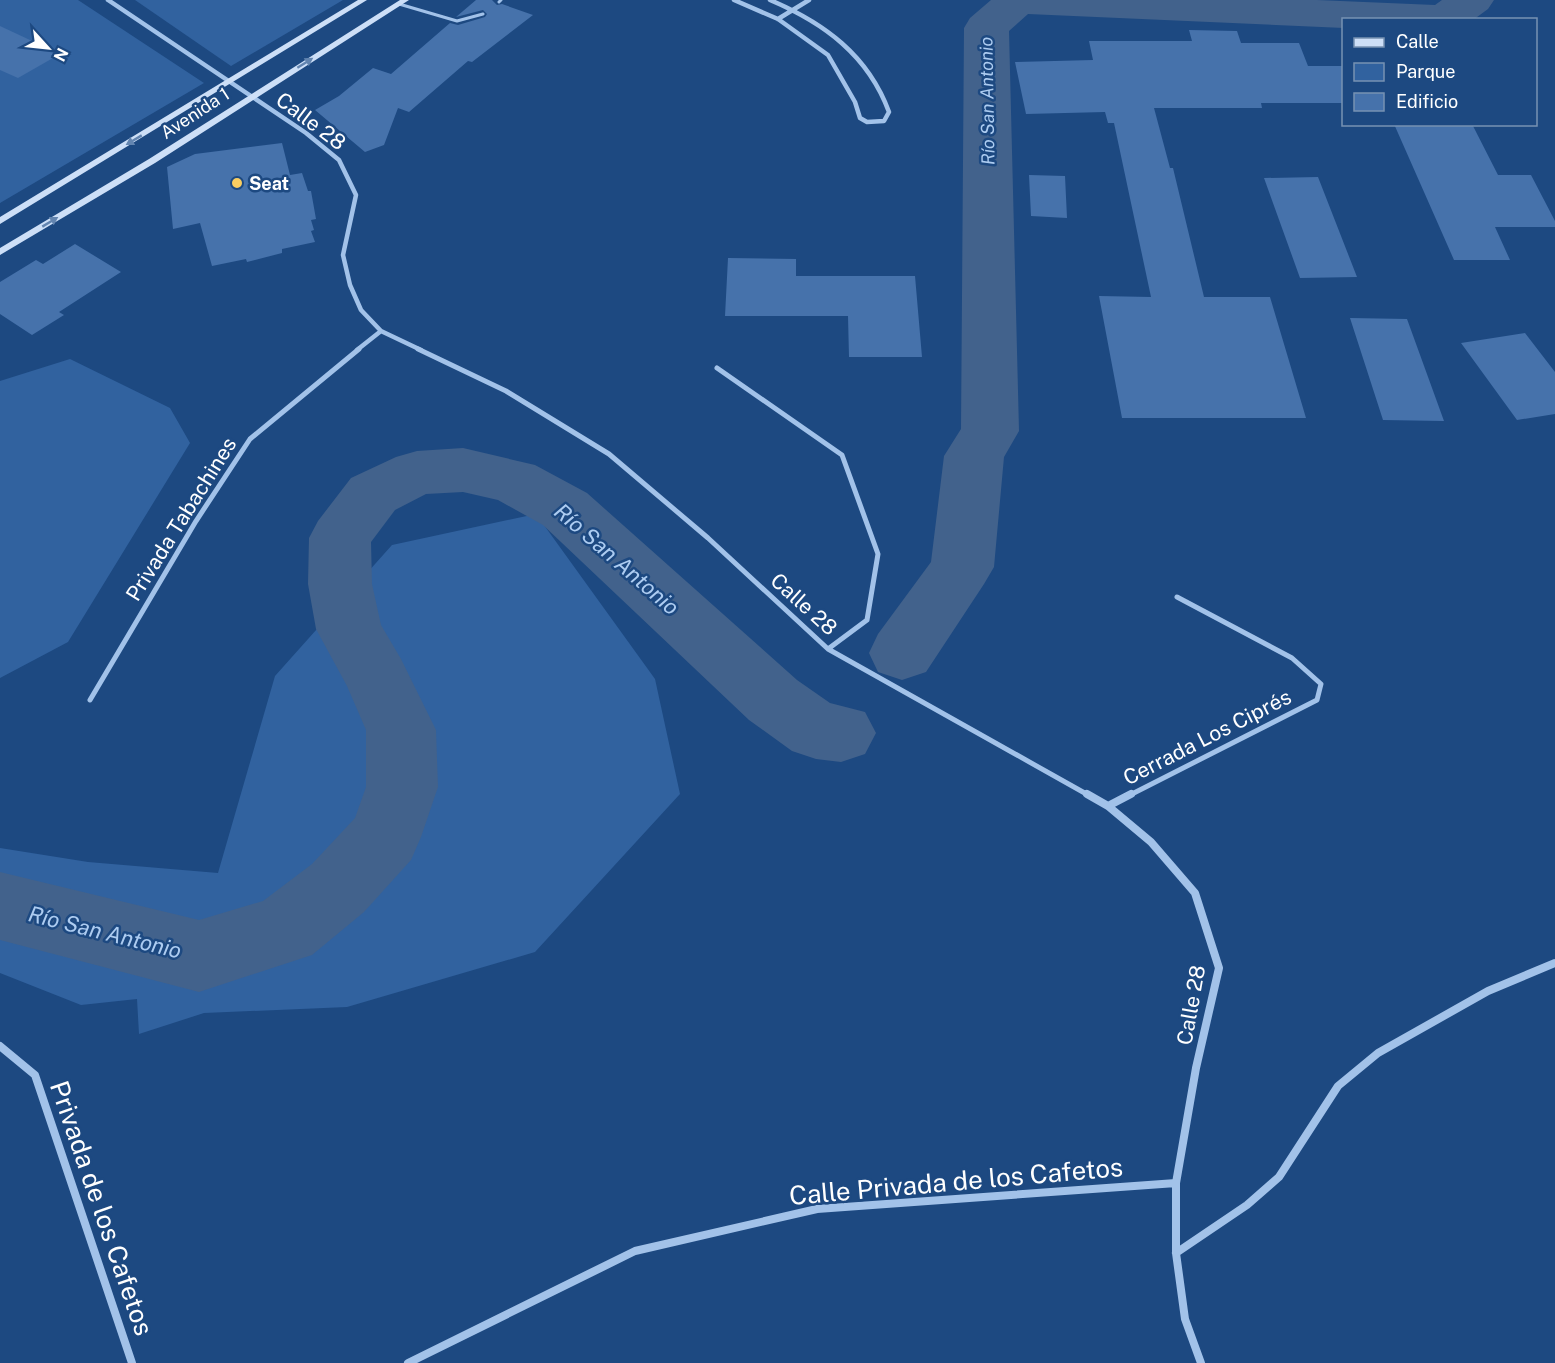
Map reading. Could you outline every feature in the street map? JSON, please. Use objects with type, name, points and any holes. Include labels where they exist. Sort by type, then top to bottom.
[{"type":"main road","name":"Avenida 1","points":[[0,221],[363,0]]},
{"type":"main road","name":"Avenida 1","points":[[0,252],[152,161],[402,2]]},
{"type":"street","name":"Calle 28","points":[[108,0],[306,133],[339,160],[356,195],[343,255],[350,285],[361,310],[381,331],[506,391],[609,454],[708,538],[828,648],[1108,806],[1151,842],[1194,893],[1219,968],[1196,1068],[1176,1183],[1176,1253],[1185,1319],[1202,1363]]},
{"type":"street","points":[[734,0],[778,19],[828,56],[855,102],[860,118],[867,122],[884,121],[889,112],[886,104],[856,55],[833,35],[793,10],[770,0]]},
{"type":"street","points":[[778,19],[809,0]]},
{"type":"street","name":"Privada Tabachines","points":[[90,700],[202,511],[250,439],[381,331]]},
{"type":"street","points":[[717,368],[842,455],[878,554],[867,620],[828,648]]},
{"type":"street","name":"Cerrada Los Ciprés","points":[[1108,806],[1317,700],[1321,684],[1292,658],[1177,597]]},
{"type":"street","points":[[1176,1253],[1247,1205],[1279,1177],[1338,1086],[1378,1053],[1488,991],[1555,963]]},
{"type":"street","name":"Privada de los Cafetos","points":[[0,1046],[35,1075],[132,1363]]},
{"type":"street","name":"Calle Privada de los Cafetos","points":[[408,1363],[635,1251],[817,1209],[1176,1183]]},
{"type":"lane","points":[[402,2],[458,21],[483,15]]},
{"type":"green space","points":[[0,0],[78,0],[204,83],[0,203]]},
{"type":"green space","points":[[135,0],[343,0],[231,66]]},
{"type":"green space","points":[[70,359],[170,408],[190,443],[68,642],[0,678],[0,381]]},
{"type":"green space","points":[[536,514],[655,679],[680,794],[535,952],[347,1007],[204,1013],[139,1034],[137,999],[81,1005],[0,973],[0,848],[88,862],[218,873],[275,676],[392,545]]},
{"type":"building","points":[[476,0],[492,0],[497,5],[502,4],[533,15],[472,62],[468,61],[409,112],[398,108],[384,145],[365,152],[315,110],[339,96],[373,68],[391,74],[450,23],[458,25],[485,17],[487,14],[483,10],[456,17]]},
{"type":"building","points":[[0,26],[60,54],[18,78],[0,70]]},
{"type":"building","points":[[1189,30],[1237,31],[1241,43],[1299,43],[1308,66],[1342,66],[1342,103],[1261,103],[1262,108],[1154,108],[1170,168],[1173,168],[1204,297],[1270,297],[1306,418],[1122,418],[1099,296],[1151,297],[1114,123],[1108,123],[1105,112],[1026,114],[1015,62],[1093,60],[1089,41],[1192,41]]},
{"type":"building","points":[[1395,126],[1473,126],[1498,175],[1531,175],[1555,221],[1555,227],[1495,227],[1510,260],[1454,260]]},
{"type":"building","points":[[282,143],[290,175],[302,173],[308,191],[311,191],[316,219],[311,220],[314,230],[311,231],[315,242],[282,249],[282,253],[247,262],[246,259],[212,266],[200,223],[173,229],[167,167],[195,154]]},
{"type":"building","points":[[1029,175],[1065,176],[1067,218],[1031,216]]},
{"type":"building","points":[[1318,177],[1357,277],[1300,278],[1264,178]]},
{"type":"building","points":[[75,244],[121,272],[59,312],[64,315],[32,335],[0,314],[0,282],[36,260],[43,264]]},
{"type":"building","points":[[728,258],[796,259],[796,276],[915,276],[922,357],[849,357],[848,316],[725,316]]},
{"type":"building","points":[[1350,318],[1407,319],[1444,421],[1383,420]]},
{"type":"building","points":[[1525,333],[1555,372],[1555,414],[1517,420],[1461,343]]},
{"type":"waterway","name":"Río San Antonio","points":[[902,653],[962,567],[974,456],[990,431],[986,28],[1017,0],[1422,18]]},
{"type":"waterway","name":"Río San Antonio","points":[[1445,18],[1472,0]]},
{"type":"waterway","name":"Río San Antonio","points":[[0,906],[199,956],[285,930],[338,888],[385,837],[402,787],[401,730],[377,678],[349,629],[340,584],[340,538],[373,494],[417,473],[463,470],[514,481],[565,509],[773,700],[816,730],[841,733]]},
{"type":"place","name":"Seat","points":[[237,183]]}]
